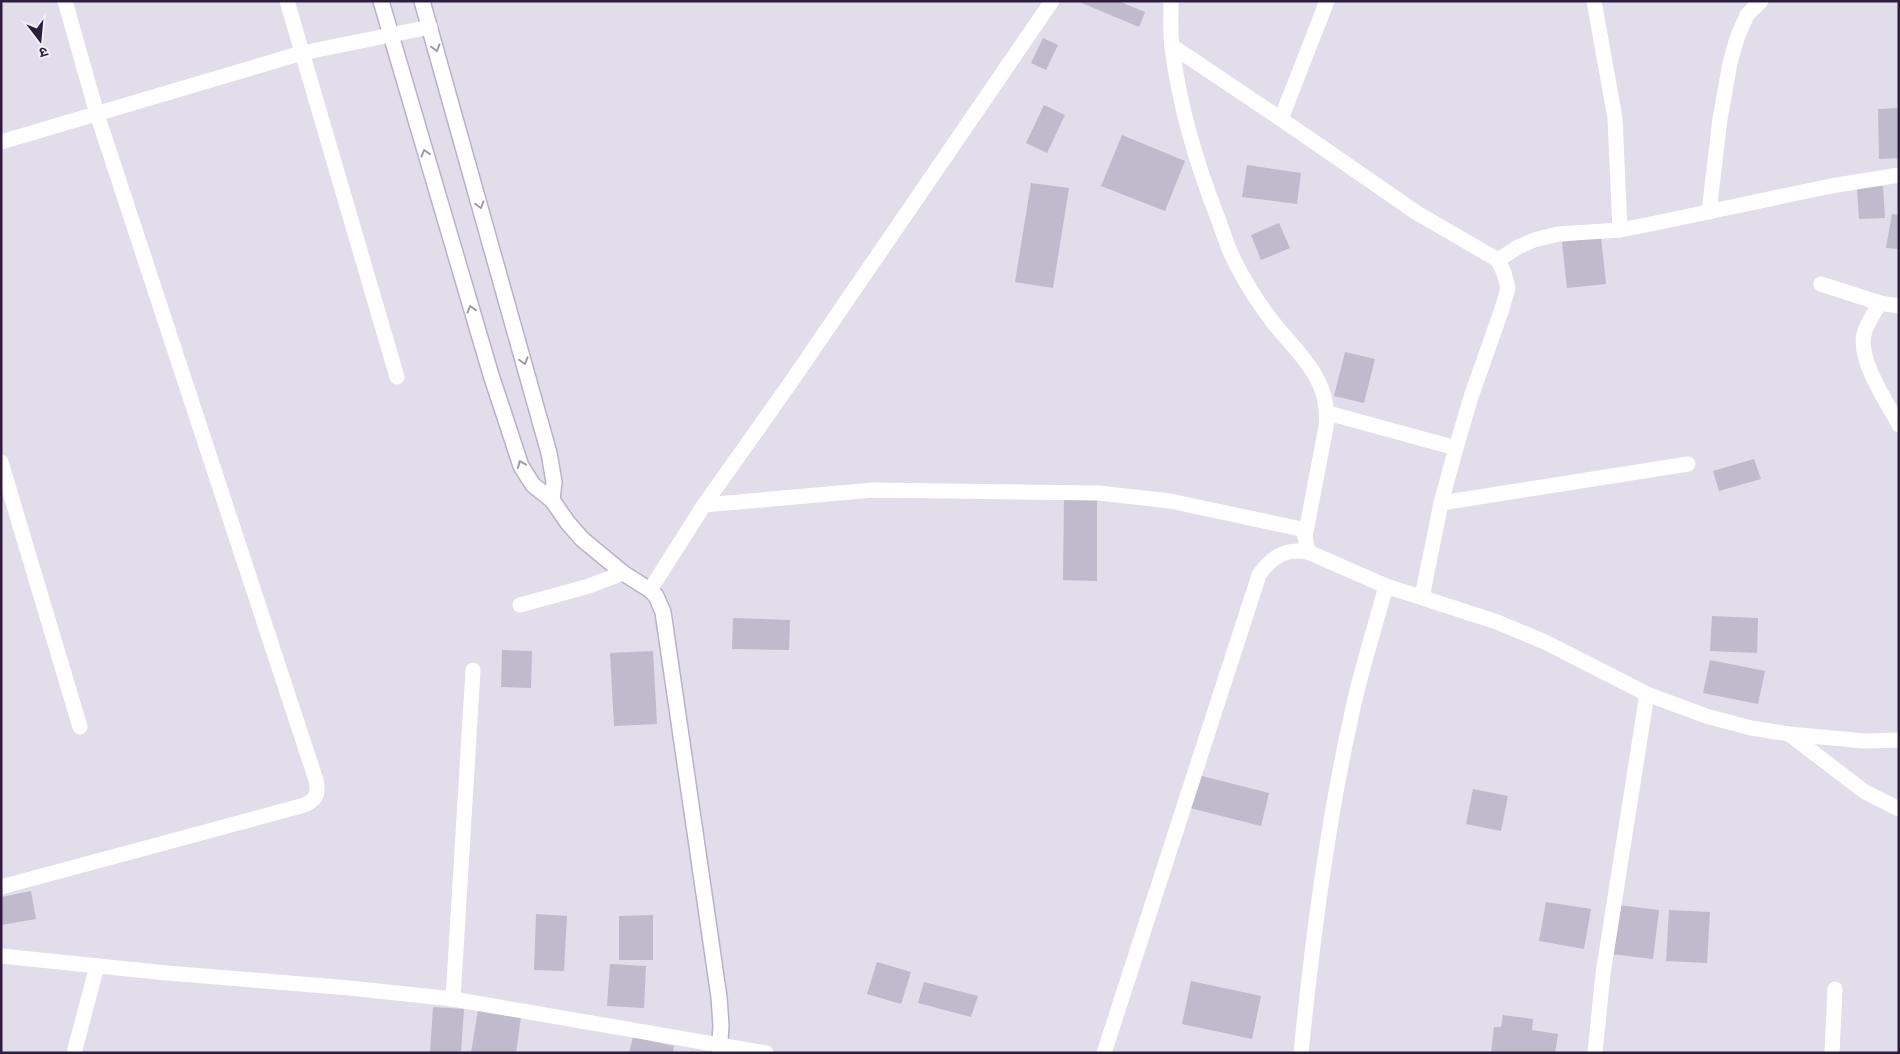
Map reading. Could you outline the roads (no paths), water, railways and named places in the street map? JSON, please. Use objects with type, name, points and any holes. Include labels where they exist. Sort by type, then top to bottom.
[{"type":"street","points":[[1,887],[311,803],[316,799],[318,791],[310,761],[97,114],[65,1]]},
{"type":"street","points":[[287,1],[398,377]]},
{"type":"street","points":[[381,1],[491,375],[521,466],[533,485],[552,500],[582,540],[623,573],[650,590],[656,596],[663,612],[719,997],[720,1048]]},
{"type":"street","points":[[422,1],[549,453],[554,482],[552,500]]},
{"type":"street","points":[[650,590],[704,505],[1052,1]]},
{"type":"street","points":[[1171,1],[1172,46],[1187,126],[1206,189],[1234,261],[1254,295],[1275,324],[1305,359],[1318,379],[1325,396],[1328,413],[1306,530],[1305,537],[1308,552]]},
{"type":"street","points":[[1282,119],[1327,1]]},
{"type":"street","points":[[1594,1],[1615,118],[1620,230]]},
{"type":"street","points":[[1709,212],[1720,119],[1730,63],[1737,38],[1747,15],[1760,1]]},
{"type":"street","points":[[1,142],[302,53],[430,27]]},
{"type":"street","points":[[1172,46],[1282,119],[1417,213],[1498,260],[1504,273],[1508,288],[1456,448],[1441,503],[1422,597]]},
{"type":"street","points":[[1498,260],[1526,244],[1558,234],[1620,230],[1832,186],[1899,175]]},
{"type":"street","points":[[1821,284],[1880,303],[1899,306]]},
{"type":"street","points":[[1880,303],[1864,336],[1864,350],[1868,366],[1899,425]]},
{"type":"street","points":[[1328,413],[1456,448]]},
{"type":"street","points":[[1,462],[80,727]]},
{"type":"street","points":[[1441,503],[1688,464]]},
{"type":"street","points":[[704,505],[873,490],[1099,493],[1170,501],[1306,530]]},
{"type":"street","points":[[1104,1053],[1259,575],[1266,565],[1286,552],[1296,550],[1308,552],[1386,586],[1498,622],[1545,642],[1647,694],[1706,716],[1751,728],[1788,734],[1864,741],[1899,740]]},
{"type":"street","points":[[520,605],[589,586],[623,573]]},
{"type":"street","points":[[1302,1053],[1308,979],[1329,830],[1350,720],[1386,586]]},
{"type":"street","points":[[453,999],[473,670]]},
{"type":"street","points":[[1595,1053],[1603,974],[1647,694]]},
{"type":"street","points":[[1788,734],[1864,792],[1899,809]]},
{"type":"street","points":[[1,956],[453,999],[720,1048],[766,1053]]},
{"type":"street","points":[[74,1053],[97,966]]},
{"type":"street","points":[[1832,1053],[1835,989]]}]
